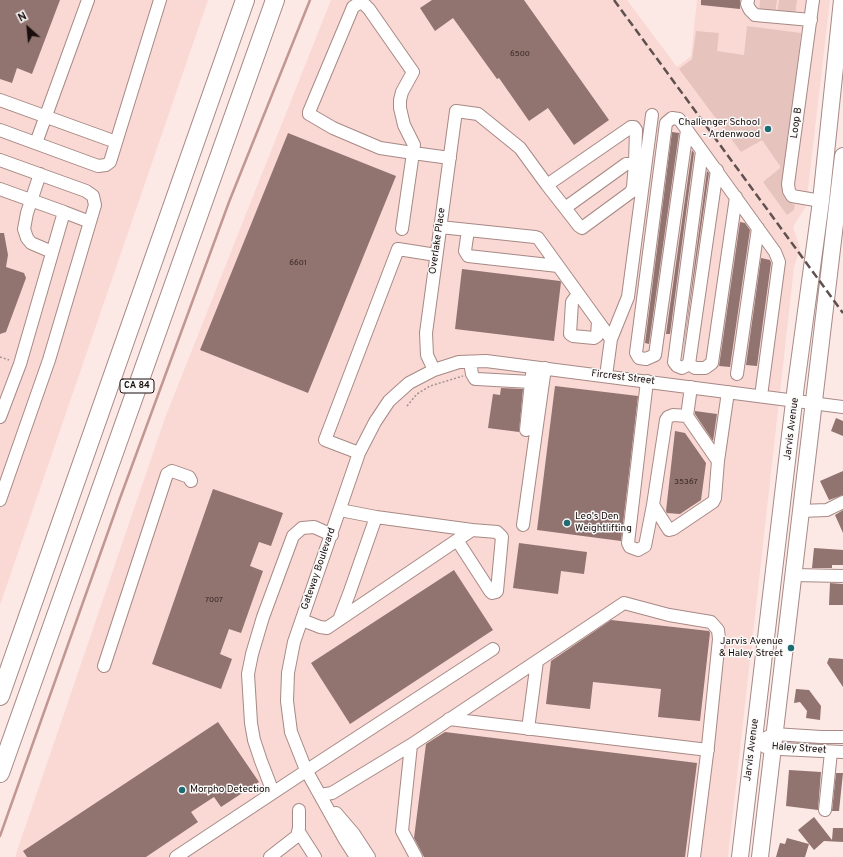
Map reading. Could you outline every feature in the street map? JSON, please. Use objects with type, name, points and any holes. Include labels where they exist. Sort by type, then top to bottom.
[{"type":"highway","name":"CA 84","points":[[0,671],[93,412],[235,0]]},
{"type":"highway","name":"CA 84","points":[[0,696],[245,0]]},
{"type":"highway","name":"CA 84","points":[[0,773],[275,0]]},
{"type":"main road","name":"Jarvis Avenue","points":[[740,857],[820,201],[842,0]]},
{"type":"main road","name":"Jarvis Avenue","points":[[760,857],[843,156]]},
{"type":"street","points":[[36,143],[47,117],[88,0]]},
{"type":"street","points":[[0,130],[98,166],[106,165],[110,162],[160,0]]},
{"type":"street","points":[[748,0],[747,4],[755,15],[811,20]]},
{"type":"street","name":"Loop B","points":[[813,0],[788,184],[789,191],[792,196],[820,201]]},
{"type":"street","points":[[402,229],[413,153],[414,145],[404,125],[400,108],[402,92],[413,72],[369,9],[364,4],[359,3],[353,7],[309,114],[333,128],[380,148],[413,153],[450,158]]},
{"type":"street","points":[[0,100],[116,142]]},
{"type":"street","name":"Overlake Place","points":[[434,370],[427,355],[426,333],[456,111],[478,114],[520,148],[547,185]]},
{"type":"street","points":[[606,376],[611,339],[628,297],[640,163],[637,132],[632,127],[547,185],[579,226],[582,228],[584,227],[631,192],[640,163],[652,115]]},
{"type":"street","points":[[687,130],[655,355],[646,359],[639,358],[636,353],[666,123],[672,118],[679,118],[775,252],[779,262],[761,396]]},
{"type":"street","points":[[689,364],[682,368],[677,366],[674,362],[702,151]]},
{"type":"street","points":[[0,160],[90,194],[95,200],[96,205],[49,360],[0,500]]},
{"type":"street","points":[[565,208],[626,164],[640,163]]},
{"type":"street","points":[[689,364],[716,170]]},
{"type":"street","points":[[40,174],[31,200],[24,229],[27,238],[31,243],[52,252]]},
{"type":"street","points":[[0,189],[90,222]]},
{"type":"street","points":[[689,364],[695,368],[705,368],[712,362],[736,197]]},
{"type":"street","points":[[0,417],[20,364],[64,212]]},
{"type":"street","points":[[440,226],[534,237],[540,240],[611,339]]},
{"type":"street","points":[[737,374],[758,228]]},
{"type":"street","points":[[468,230],[465,251],[468,256],[558,266]]},
{"type":"street","points":[[359,453],[325,440],[398,249],[436,255]]},
{"type":"street","points":[[578,294],[572,302],[570,334],[573,336],[594,338],[596,336],[598,321]]},
{"type":"street","name":"Fircrest Street","points":[[434,370],[459,362],[471,367],[486,361],[843,407]]},
{"type":"street","points":[[471,367],[473,377],[477,379],[531,382]]},
{"type":"street","points":[[526,430],[531,382],[539,368]]},
{"type":"street","points":[[523,524],[539,368]]},
{"type":"street","name":"Gateway Boulevard","points":[[356,857],[306,770],[291,732],[287,701],[288,673],[294,642],[359,453],[375,422],[390,401],[409,384],[434,370]]},
{"type":"street","points":[[647,381],[628,543],[630,547],[638,550],[645,546],[666,420],[668,417],[673,415],[687,416]]},
{"type":"street","points":[[691,387],[687,416],[718,461]]},
{"type":"street","points":[[653,505],[668,530],[671,530],[715,500],[718,461],[728,392]]},
{"type":"street","points":[[104,666],[168,474],[172,471],[189,477],[191,481]]},
{"type":"street","points":[[800,511],[827,510],[843,502]]},
{"type":"street","points":[[340,510],[376,517],[497,532],[502,537],[496,592],[492,593],[490,591],[457,540]]},
{"type":"street","points":[[339,620],[376,517]]},
{"type":"street","points":[[273,792],[254,740],[251,723],[248,674],[252,654],[263,617],[293,536],[302,528],[314,527],[332,535]]},
{"type":"street","points":[[302,620],[327,628],[472,530]]},
{"type":"street","points":[[793,574],[843,576]]},
{"type":"street","points":[[320,795],[332,793],[410,745],[624,604],[669,615],[711,622],[718,630],[719,639],[708,750],[694,857]]},
{"type":"street","points":[[176,857],[306,770],[494,649]]},
{"type":"street","points":[[528,729],[537,661]]},
{"type":"street","points":[[449,720],[708,750]]},
{"type":"street","name":"Haley Street","points":[[753,744],[821,737],[843,737]]},
{"type":"street","name":"Haley Street","points":[[774,741],[837,752]]},
{"type":"street","points":[[410,745],[402,831],[416,857]]},
{"type":"street","points":[[825,810],[837,752]]},
{"type":"street","name":"Gateway Boulevard","points":[[320,795],[354,834],[369,857]]},
{"type":"street","points":[[270,857],[295,839],[298,832],[298,810]]},
{"type":"street","points":[[298,832],[315,857]]},
{"type":"path","points":[[407,406],[417,394],[430,386],[465,376],[471,367]]},
{"type":"shaded area","points":[[0,0],[208,0],[0,605]]},
{"type":"shaded area","points":[[331,0],[627,0],[677,67],[691,56],[697,0],[830,0],[806,206],[793,227],[800,248],[794,267],[728,857],[15,857],[165,418]]},
{"type":"shaded area","points":[[760,0],[777,0],[775,14],[759,12]]},
{"type":"shaded area","points":[[779,0],[797,0],[795,16],[777,14]]},
{"type":"shaded area","points":[[747,26],[801,33],[783,192],[785,199],[795,205],[794,210],[787,215],[763,182],[780,168],[780,166],[762,140],[741,152],[679,69],[692,59],[696,31],[719,33],[717,51],[744,55]]},
{"type":"building","points":[[0,0],[60,0],[32,74],[17,68],[12,83],[0,79]]},
{"type":"building","points":[[432,0],[524,0],[609,120],[574,145],[548,108],[529,121],[499,78],[497,79],[453,18],[435,31],[420,8]]},
{"type":"building","points":[[701,0],[740,0],[740,9],[701,5]]},
{"type":"building","points":[[672,132],[679,133],[649,344],[645,343]]},
{"type":"building","points":[[288,133],[396,176],[308,393],[200,350]]},
{"type":"building","points":[[692,150],[694,153],[670,334],[666,334]]},
{"type":"building","points":[[707,171],[709,173],[682,359]]},
{"type":"building","points":[[740,222],[745,223],[750,230],[730,367],[719,366]]},
{"type":"building","points":[[0,233],[4,233],[8,255],[6,267],[24,273],[26,278],[6,332],[0,334]]},
{"type":"building","points":[[761,258],[770,260],[771,263],[757,366],[746,365]]},
{"type":"building","points":[[462,269],[560,281],[554,341],[455,329]]},
{"type":"building","points":[[555,386],[638,396],[621,541],[537,530]]},
{"type":"building","points":[[501,388],[523,389],[519,432],[488,428],[493,394],[500,395]]},
{"type":"building","points":[[695,411],[717,414],[713,441],[695,414]]},
{"type":"building","points":[[836,418],[843,421],[843,436],[831,431]]},
{"type":"building","points":[[675,431],[685,433],[706,463],[701,500],[680,514],[667,513],[666,511]]},
{"type":"building","points":[[843,471],[843,495],[829,500],[820,481]]},
{"type":"building","points":[[213,489],[283,513],[271,546],[259,542],[250,566],[263,571],[241,633],[229,629],[220,654],[232,659],[221,689],[152,664]]},
{"type":"building","points":[[843,510],[843,533],[835,515]]},
{"type":"building","points":[[519,543],[587,552],[584,574],[561,571],[558,594],[513,588]]},
{"type":"building","points":[[814,548],[843,550],[843,565],[832,565],[832,568],[812,568]]},
{"type":"building","points":[[454,570],[493,630],[350,724],[311,663]]},
{"type":"building","points":[[830,583],[843,584],[843,605],[829,605]]},
{"type":"building","points":[[611,620],[709,631],[700,721],[658,717],[661,689],[593,682],[590,709],[546,704],[551,661]]},
{"type":"building","points":[[829,658],[843,659],[843,687],[827,663]]},
{"type":"building","points":[[796,689],[809,690],[821,706],[820,720],[806,718],[807,711],[800,702],[794,703]]},
{"type":"building","name":"Morpho Detection","points":[[218,722],[259,782],[221,807],[214,797],[191,812],[198,822],[146,857],[27,857],[23,851]]},
{"type":"building","points":[[445,732],[697,763],[685,857],[424,857],[414,838],[426,744]]},
{"type":"building","points":[[789,770],[821,772],[818,810],[786,806]]},
{"type":"building","points":[[836,773],[843,773],[839,811],[832,811]]},
{"type":"building","points":[[814,817],[832,840],[833,828],[843,828],[843,842],[824,841],[814,850],[798,830]]},
{"type":"building","points":[[787,838],[809,844],[805,857],[776,857],[780,843],[785,844]]},
{"type":"waterway","points":[[0,836],[119,501],[229,202],[310,0]]},
{"type":"railway","points":[[614,0],[843,313]]},
{"type":"place","name":"Challenger School - Ardenwood","points":[[768,129]]},
{"type":"place","name":"Leo's Den Weightlifting","points":[[567,523]]},
{"type":"place","name":"Jarvis Avenue & Haley Street","points":[[791,648]]},
{"type":"place","name":"Morpho Detection","points":[[182,790]]}]
